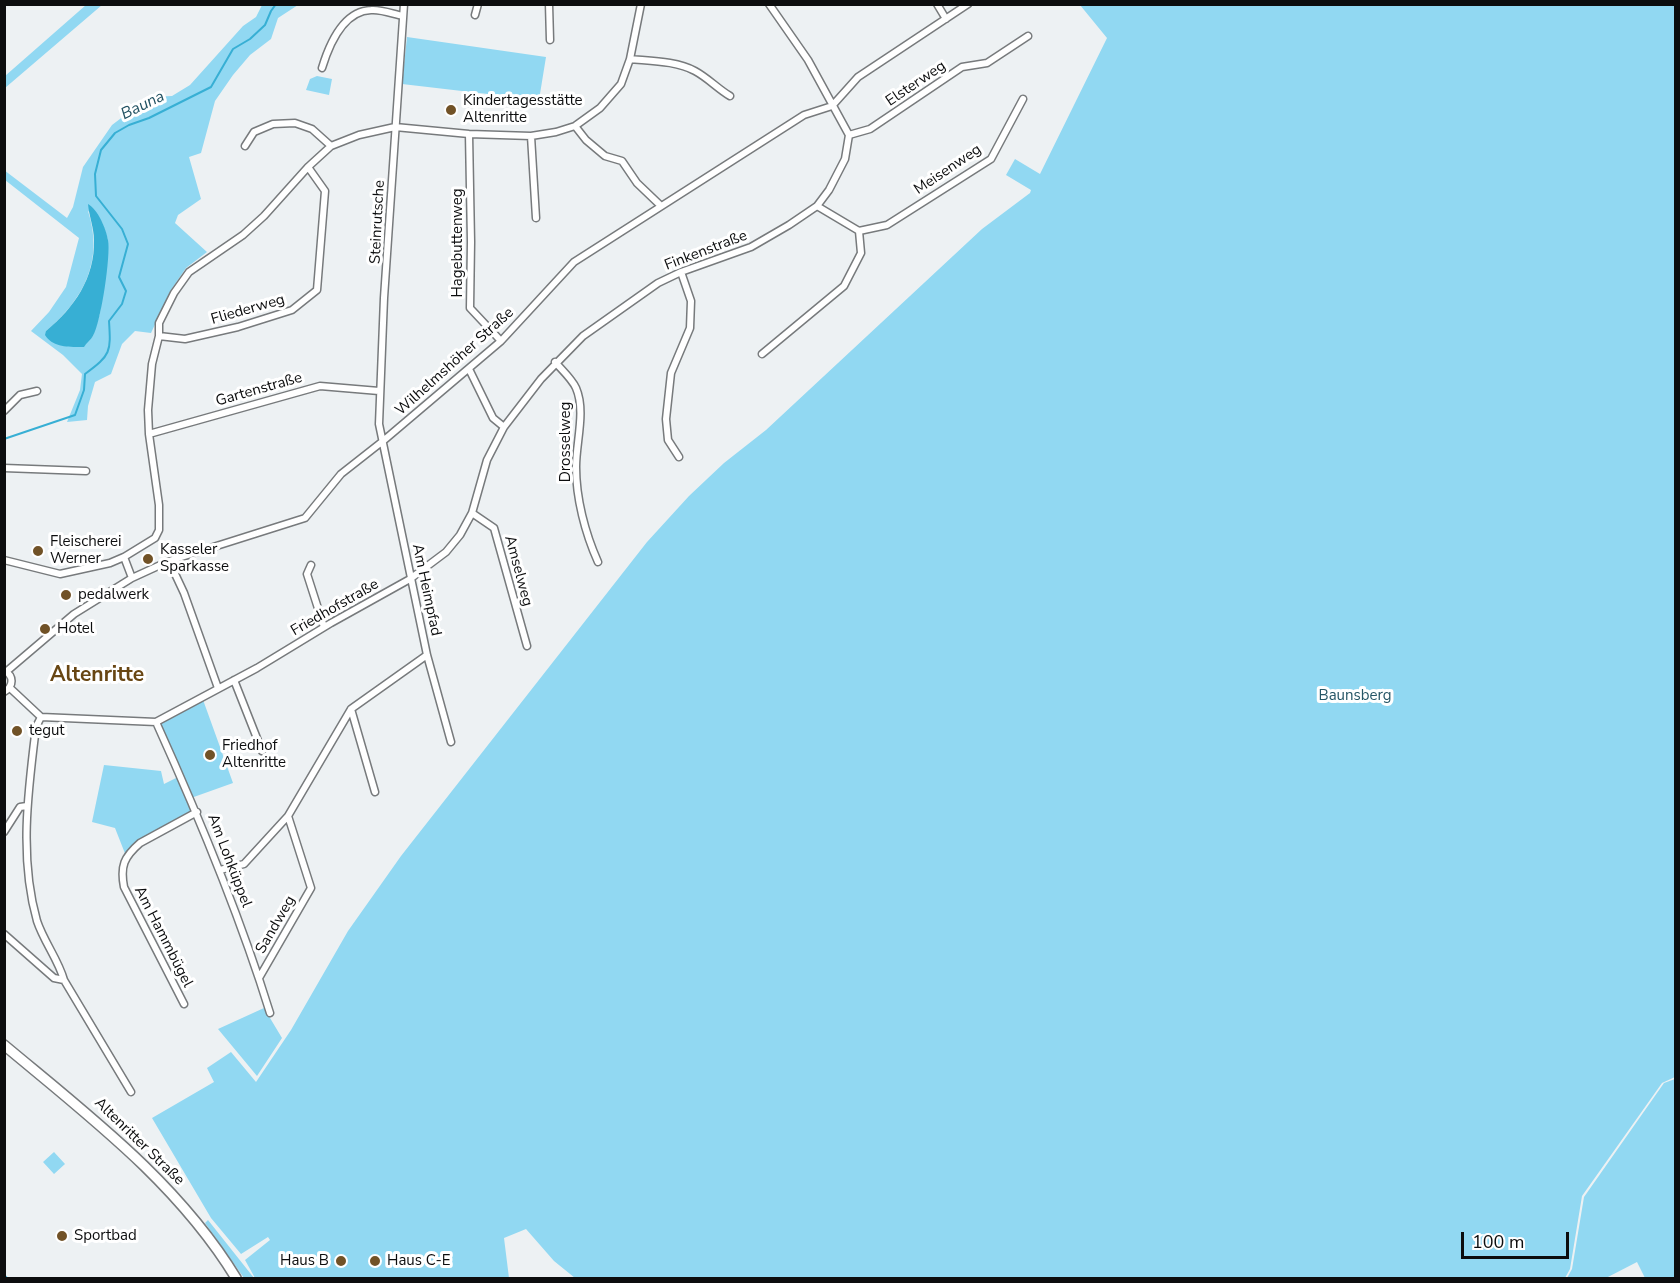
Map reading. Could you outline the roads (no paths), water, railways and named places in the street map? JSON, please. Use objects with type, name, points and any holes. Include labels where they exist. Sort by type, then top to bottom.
[{"type":"main road","name":"Altenritter Straße","points":[[7,1047],[100,1123],[171,1192],[218,1251],[236,1278]]},
{"type":"street","name":"Steinrutsche","points":[[383,441],[379,424],[379,391],[404,4]]},
{"type":"street","points":[[475,15],[478,4]]},
{"type":"street","points":[[549,4],[550,40]]},
{"type":"street","points":[[4,560],[60,574],[110,563],[155,538],[159,531],[159,505],[149,435],[149,387],[159,336],[159,323],[174,293],[189,272],[243,236],[308,167],[332,146],[359,135],[395,127],[469,134],[531,136],[575,126],[600,108],[621,84],[630,59],[641,4]]},
{"type":"street","points":[[769,4],[808,60],[849,135]]},
{"type":"street","points":[[937,4],[946,19]]},
{"type":"street","points":[[832,106],[858,77],[968,4]]},
{"type":"street","points":[[321,68],[327,51],[343,25],[353,16],[362,11],[373,10],[403,16]]},
{"type":"street","name":"Elsterweg","points":[[849,135],[870,129],[962,67],[987,63],[1028,36]]},
{"type":"street","points":[[630,59],[679,65],[696,71],[730,96]]},
{"type":"street","name":"Meisenweg","points":[[859,231],[886,225],[991,159],[1023,99]]},
{"type":"street","name":"Wilhelmshöher Straße","points":[[7,690],[12,682],[6,671],[74,614],[132,578],[169,561],[305,518],[341,474],[501,340],[574,262],[804,115],[832,106]]},
{"type":"street","points":[[245,146],[254,132],[273,124],[295,123],[312,129],[332,146]]},
{"type":"street","points":[[575,126],[586,140],[605,156],[622,161],[637,183],[660,205]]},
{"type":"street","name":"Hagebuttenweg","points":[[469,134],[470,308],[501,340]]},
{"type":"street","name":"Finkenstraße","points":[[446,552],[460,535],[472,513],[487,460],[504,427],[555,362],[584,336],[658,283],[681,272],[751,247],[817,206],[829,190],[844,159],[849,135]]},
{"type":"street","points":[[531,136],[536,218]]},
{"type":"street","name":"Fliederweg","points":[[159,336],[185,339],[238,327],[292,310],[317,290],[325,191],[308,167]]},
{"type":"street","points":[[762,354],[844,286],[861,253],[859,231],[817,206]]},
{"type":"street","points":[[679,457],[668,440],[666,419],[671,373],[690,328],[691,301],[681,272]]},
{"type":"street","name":"Drosselweg","points":[[555,362],[576,386],[580,403],[576,467],[579,498],[590,542],[598,562]]},
{"type":"street","points":[[469,369],[493,418],[504,427]]},
{"type":"street","name":"Gartenstraße","points":[[149,435],[320,386],[379,391]]},
{"type":"street","points":[[4,411],[20,395],[38,391]]},
{"type":"street","name":"Am Heimpfad","points":[[383,441],[410,579],[451,742]]},
{"type":"street","points":[[4,468],[86,471]]},
{"type":"street","name":"Amselweg","points":[[472,513],[494,528],[527,646]]},
{"type":"street","name":"Friedhofstraße","points":[[156,722],[410,579],[446,552]]},
{"type":"street","points":[[124,557],[132,578]]},
{"type":"street","points":[[169,561],[184,593],[218,688]]},
{"type":"street","points":[[311,565],[307,574],[324,627]]},
{"type":"street","points":[[220,870],[244,864],[288,816],[351,709],[428,655]]},
{"type":"street","points":[[234,680],[262,751]]},
{"type":"street","points":[[7,690],[41,717],[156,722]]},
{"type":"street","points":[[351,709],[375,792]]},
{"type":"street","points":[[41,717],[36,728],[27,806],[28,858],[32,896],[38,923],[64,980],[131,1092]]},
{"type":"street","name":"Am Lohküppel","points":[[156,722],[197,812],[220,870],[270,1013]]},
{"type":"street","points":[[4,832],[20,807],[27,806]]},
{"type":"street","name":"Am Hammbügel","points":[[184,1004],[124,887],[122,877],[126,856],[140,843],[197,812]]},
{"type":"street","name":"Sandweg","points":[[259,978],[311,888],[288,816]]},
{"type":"street","points":[[4,934],[54,978],[64,980]]},
{"type":"waterway","name":"Bauna","points":[[4,439],[75,415],[84,390],[85,374],[108,352],[109,321],[122,304],[126,291],[119,277],[128,244],[122,229],[96,196],[95,174],[101,150],[115,133],[211,87],[233,49],[250,39],[265,25],[276,4]]},
{"type":"waterway","name":"Bauna","points":[[4,1275],[7,1278]]},
{"type":"place","name":"Kindertagesstätte Altenritte","points":[[451,110]]},
{"type":"place","name":"Fleischerei Werner","points":[[38,551]]},
{"type":"place","name":"Kasseler Sparkasse","points":[[148,559]]},
{"type":"place","name":"pedalwerk","points":[[66,595]]},
{"type":"place","name":"Hotel","points":[[45,629]]},
{"type":"place","name":"tegut","points":[[17,731]]},
{"type":"place","name":"Friedhof Altenritte","points":[[210,755]]},
{"type":"place","name":"Sportbad","points":[[62,1236]]},
{"type":"place","name":"Haus B","points":[[341,1261]]},
{"type":"place","name":"Haus C-E","points":[[375,1261]]},
{"type":"district","name":"Altenritte","points":[[97,676]]},
{"type":"park label","name":"Baunsberg","points":[[1355,696]]}]
